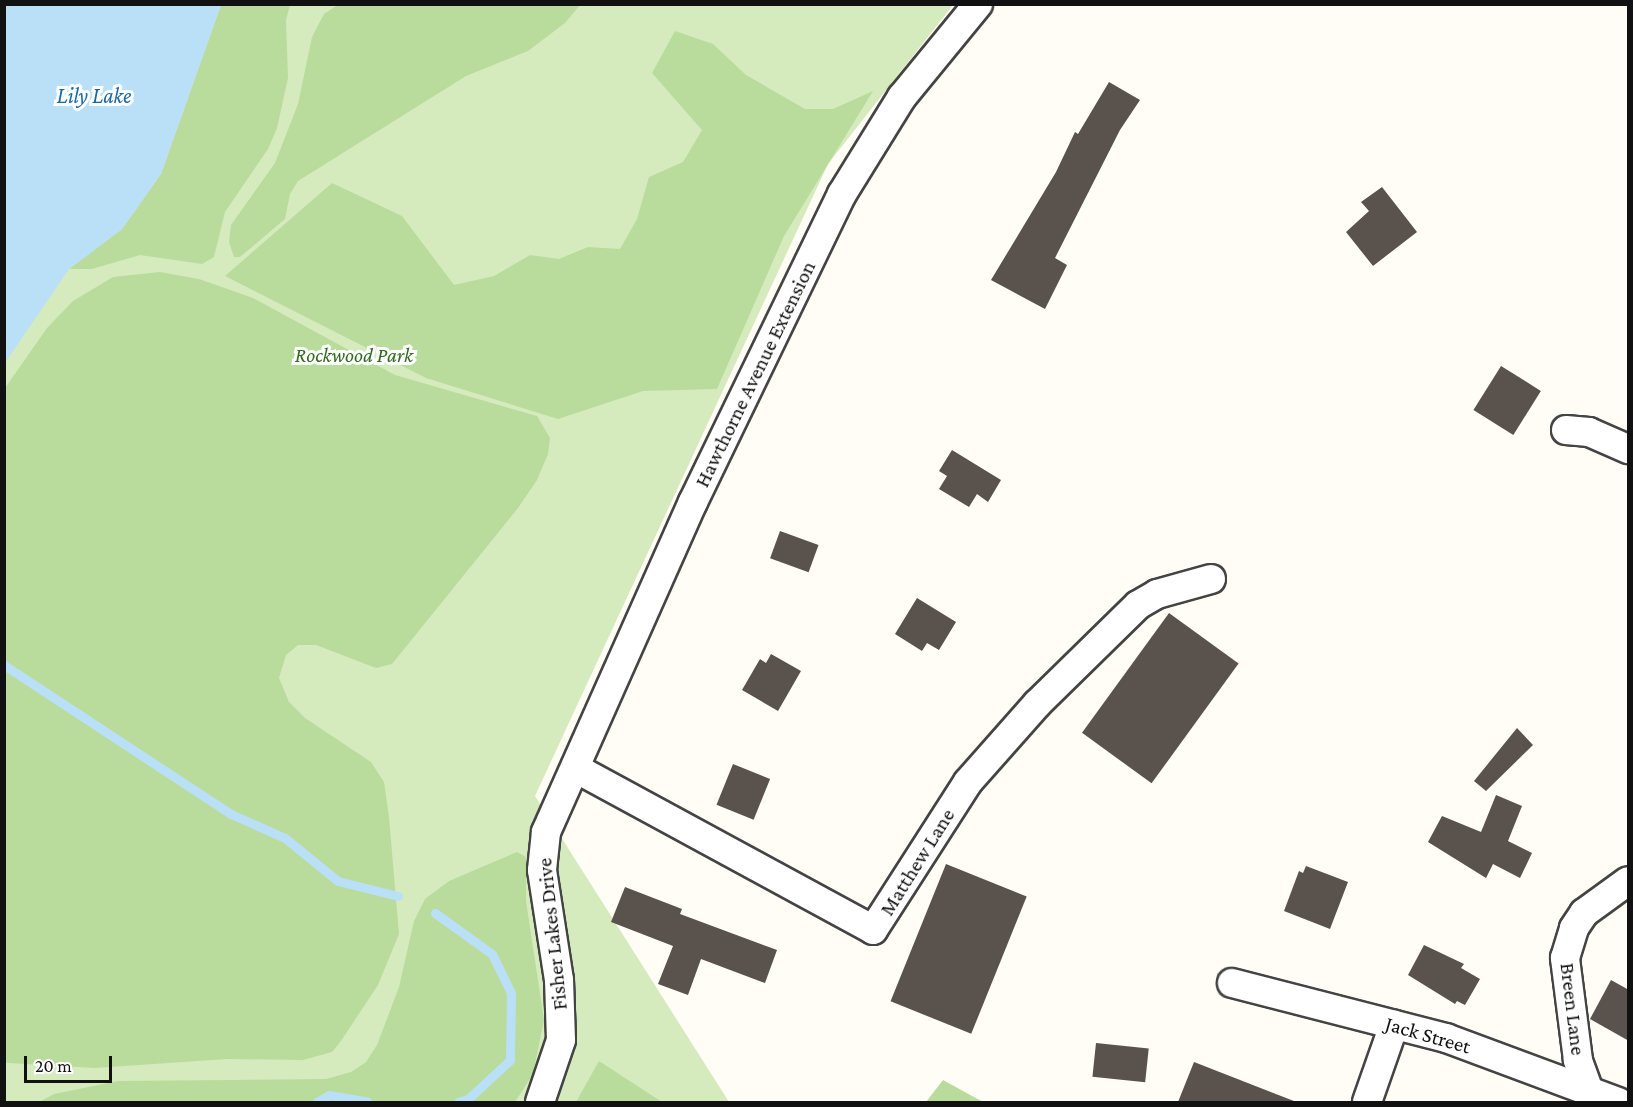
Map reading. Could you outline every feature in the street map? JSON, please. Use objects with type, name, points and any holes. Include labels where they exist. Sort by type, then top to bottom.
[{"type":"street","name":"Hawthorne Avenue Extension","points":[[577,769],[693,502],[842,194],[902,97],[978,4]]},
{"type":"street","points":[[1566,430],[1589,432],[1629,449]]},
{"type":"street","name":"Matthew Lane","points":[[577,769],[873,930],[968,782],[1037,704],[1138,605],[1157,594],[1211,579]]},
{"type":"street","name":"Fisher Lakes Drive","points":[[540,1102],[555,1064],[561,1020],[542,870],[543,847],[577,769]]},
{"type":"street","name":"Breen Lane","points":[[1589,1091],[1578,1060],[1565,958],[1574,928],[1584,913],[1629,881]]},
{"type":"street","name":"Jack Street","points":[[1232,983],[1467,1045],[1618,1102]]},
{"type":"street","points":[[1367,1102],[1394,1025]]},
{"type":"green space","points":[[339,4],[580,5],[565,23],[528,51],[466,76],[298,181],[290,194],[285,219],[240,257],[234,257],[229,242],[231,225],[275,163],[298,104],[312,37],[324,14]]},
{"type":"green space","name":"Rockwood Park","points":[[5,5],[953,5],[828,164],[535,796],[729,1102],[5,1102]]},
{"type":"green space","points":[[221,5],[290,5],[286,20],[288,78],[277,128],[268,149],[225,212],[214,257],[202,264],[140,255],[92,269],[69,269],[122,229],[161,174]]},
{"type":"green space","points":[[675,31],[713,44],[746,75],[805,109],[833,109],[873,91],[784,236],[717,389],[643,391],[558,419],[426,378],[225,276],[332,183],[402,216],[454,285],[494,276],[530,255],[559,259],[588,247],[620,249],[637,219],[649,177],[683,162],[702,130],[652,73]]},
{"type":"green space","points":[[160,272],[199,279],[253,298],[395,375],[537,416],[550,438],[548,454],[537,480],[518,508],[392,664],[376,668],[316,645],[298,645],[286,655],[279,678],[289,702],[305,718],[371,762],[384,782],[389,817],[399,934],[378,985],[332,1052],[303,1060],[227,1059],[95,1068],[8,1063],[4,1062],[5,388],[47,328],[73,301],[113,277]]},
{"type":"green space","points":[[517,852],[526,857],[526,901],[544,1020],[533,1074],[515,1102],[39,1102],[54,1094],[118,1081],[326,1079],[351,1072],[366,1062],[377,1045],[399,987],[414,921],[425,899],[449,881]]},
{"type":"green space","points":[[599,1061],[662,1102],[576,1102]]},
{"type":"green space","points":[[943,1080],[983,1102],[926,1102]]},
{"type":"water","name":"Lily Lake","points":[[5,4],[221,5],[161,174],[122,229],[69,269],[5,363]]},
{"type":"building","points":[[1109,82],[1140,100],[1120,130],[1055,258],[1067,265],[1045,309],[991,280],[1056,172],[1075,132],[1078,134]]},
{"type":"building","points":[[1382,187],[1417,232],[1373,266],[1346,232],[1369,211],[1361,202]]},
{"type":"building","points":[[1501,366],[1541,391],[1513,435],[1473,410]]},
{"type":"building","points":[[952,450],[1001,480],[988,502],[977,494],[969,507],[939,489],[947,476],[939,471]]},
{"type":"building","points":[[780,531],[819,545],[809,572],[770,558]]},
{"type":"building","points":[[917,598],[956,622],[939,650],[927,643],[922,651],[895,634]]},
{"type":"building","points":[[1169,613],[1239,664],[1152,783],[1082,733]]},
{"type":"building","points":[[771,654],[801,671],[778,711],[742,690],[760,659],[766,663]]},
{"type":"building","points":[[1517,728],[1533,745],[1486,791],[1474,781]]},
{"type":"building","points":[[733,764],[770,779],[754,820],[717,805]]},
{"type":"building","points":[[1496,795],[1522,806],[1508,841],[1532,853],[1520,878],[1493,864],[1486,878],[1428,842],[1442,816],[1481,832]]},
{"type":"building","points":[[946,864],[1027,897],[971,1034],[891,1001]]},
{"type":"building","points":[[1306,866],[1348,882],[1330,929],[1284,911],[1299,871],[1303,873]]},
{"type":"building","points":[[625,887],[682,909],[680,914],[777,950],[765,983],[701,959],[688,995],[658,984],[673,946],[611,922]]},
{"type":"building","points":[[1424,945],[1464,964],[1461,968],[1480,979],[1465,1005],[1457,1001],[1455,1004],[1408,975]]},
{"type":"building","points":[[1611,980],[1629,990],[1629,1041],[1590,1019]]},
{"type":"building","points":[[1096,1043],[1149,1049],[1145,1082],[1092,1077]]},
{"type":"building","points":[[1194,1062],[1294,1101],[1294,1102],[1178,1102]]},
{"type":"waterway","points":[[4,665],[231,814],[285,838],[338,881],[398,896]]},
{"type":"waterway","points":[[435,913],[492,954],[511,993],[510,1060],[468,1099],[458,1102]]},
{"type":"waterway","points":[[317,1102],[329,1095],[367,1102]]}]
